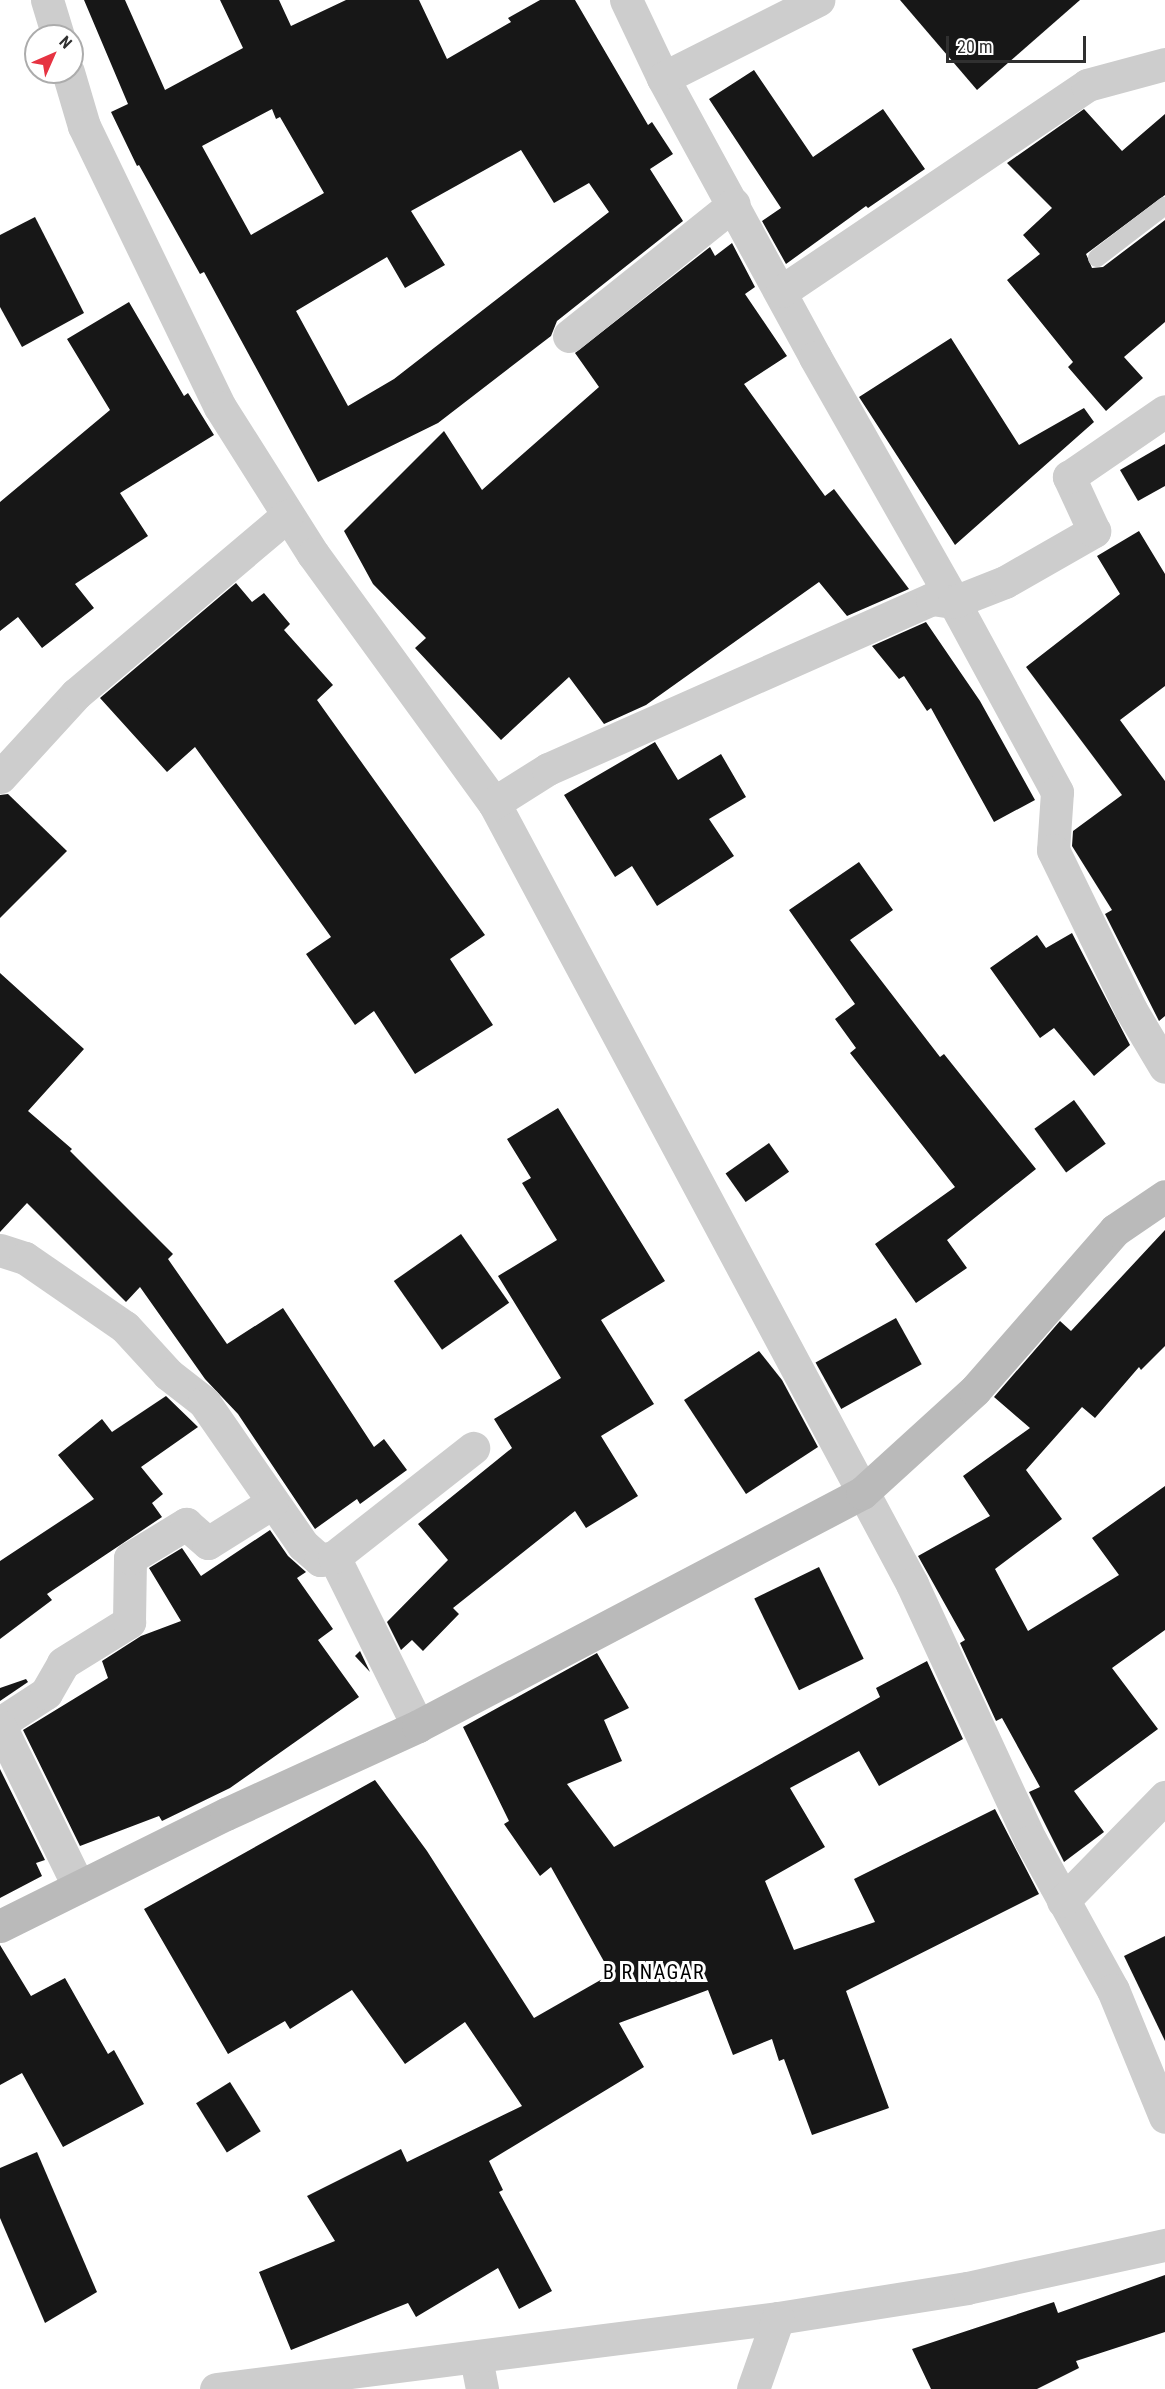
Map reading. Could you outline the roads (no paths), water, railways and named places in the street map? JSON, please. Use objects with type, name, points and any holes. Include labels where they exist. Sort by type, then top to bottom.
[{"type":"main road","points":[[0,1926],[300,1779],[418,1726],[862,1493],[975,1390],[1115,1230],[1165,1196]]},
{"type":"street","points":[[47,0],[54,24]]},
{"type":"street","points":[[626,0],[663,78],[782,291],[892,498],[954,602],[1057,792],[1053,850],[1131,1010],[1165,1067]]},
{"type":"street","points":[[663,78],[818,0]]},
{"type":"street","points":[[782,291],[1087,85],[1165,64]]},
{"type":"street","points":[[72,84],[84,126],[220,407],[287,516],[494,803],[912,1584],[1063,1901],[1113,1990],[1165,2117]]},
{"type":"street","points":[[569,336],[734,204]]},
{"type":"street","points":[[494,803],[548,769],[932,599],[954,602],[1005,582],[1094,531],[1069,477],[1165,411]]},
{"type":"street","points":[[0,777],[76,694],[287,516]]},
{"type":"street","points":[[0,1250],[25,1258],[125,1327],[168,1374],[204,1402],[272,1503],[303,1545],[320,1560],[334,1557],[472,1448]]},
{"type":"street","points":[[79,1887],[0,1724],[46,1693],[63,1663],[129,1622],[130,1558],[186,1524],[208,1543],[272,1503]]},
{"type":"street","points":[[334,1557],[418,1726]]},
{"type":"street","points":[[1063,1901],[1165,1797]]},
{"type":"street","points":[[216,2389],[479,2374],[778,2318],[967,2288],[1165,2245]]},
{"type":"street","points":[[753,2389],[778,2318]]},
{"type":"lane","points":[[1097,258],[1165,207]]},
{"type":"district","name":"B R NAGAR","points":[[654,1972]]}]
